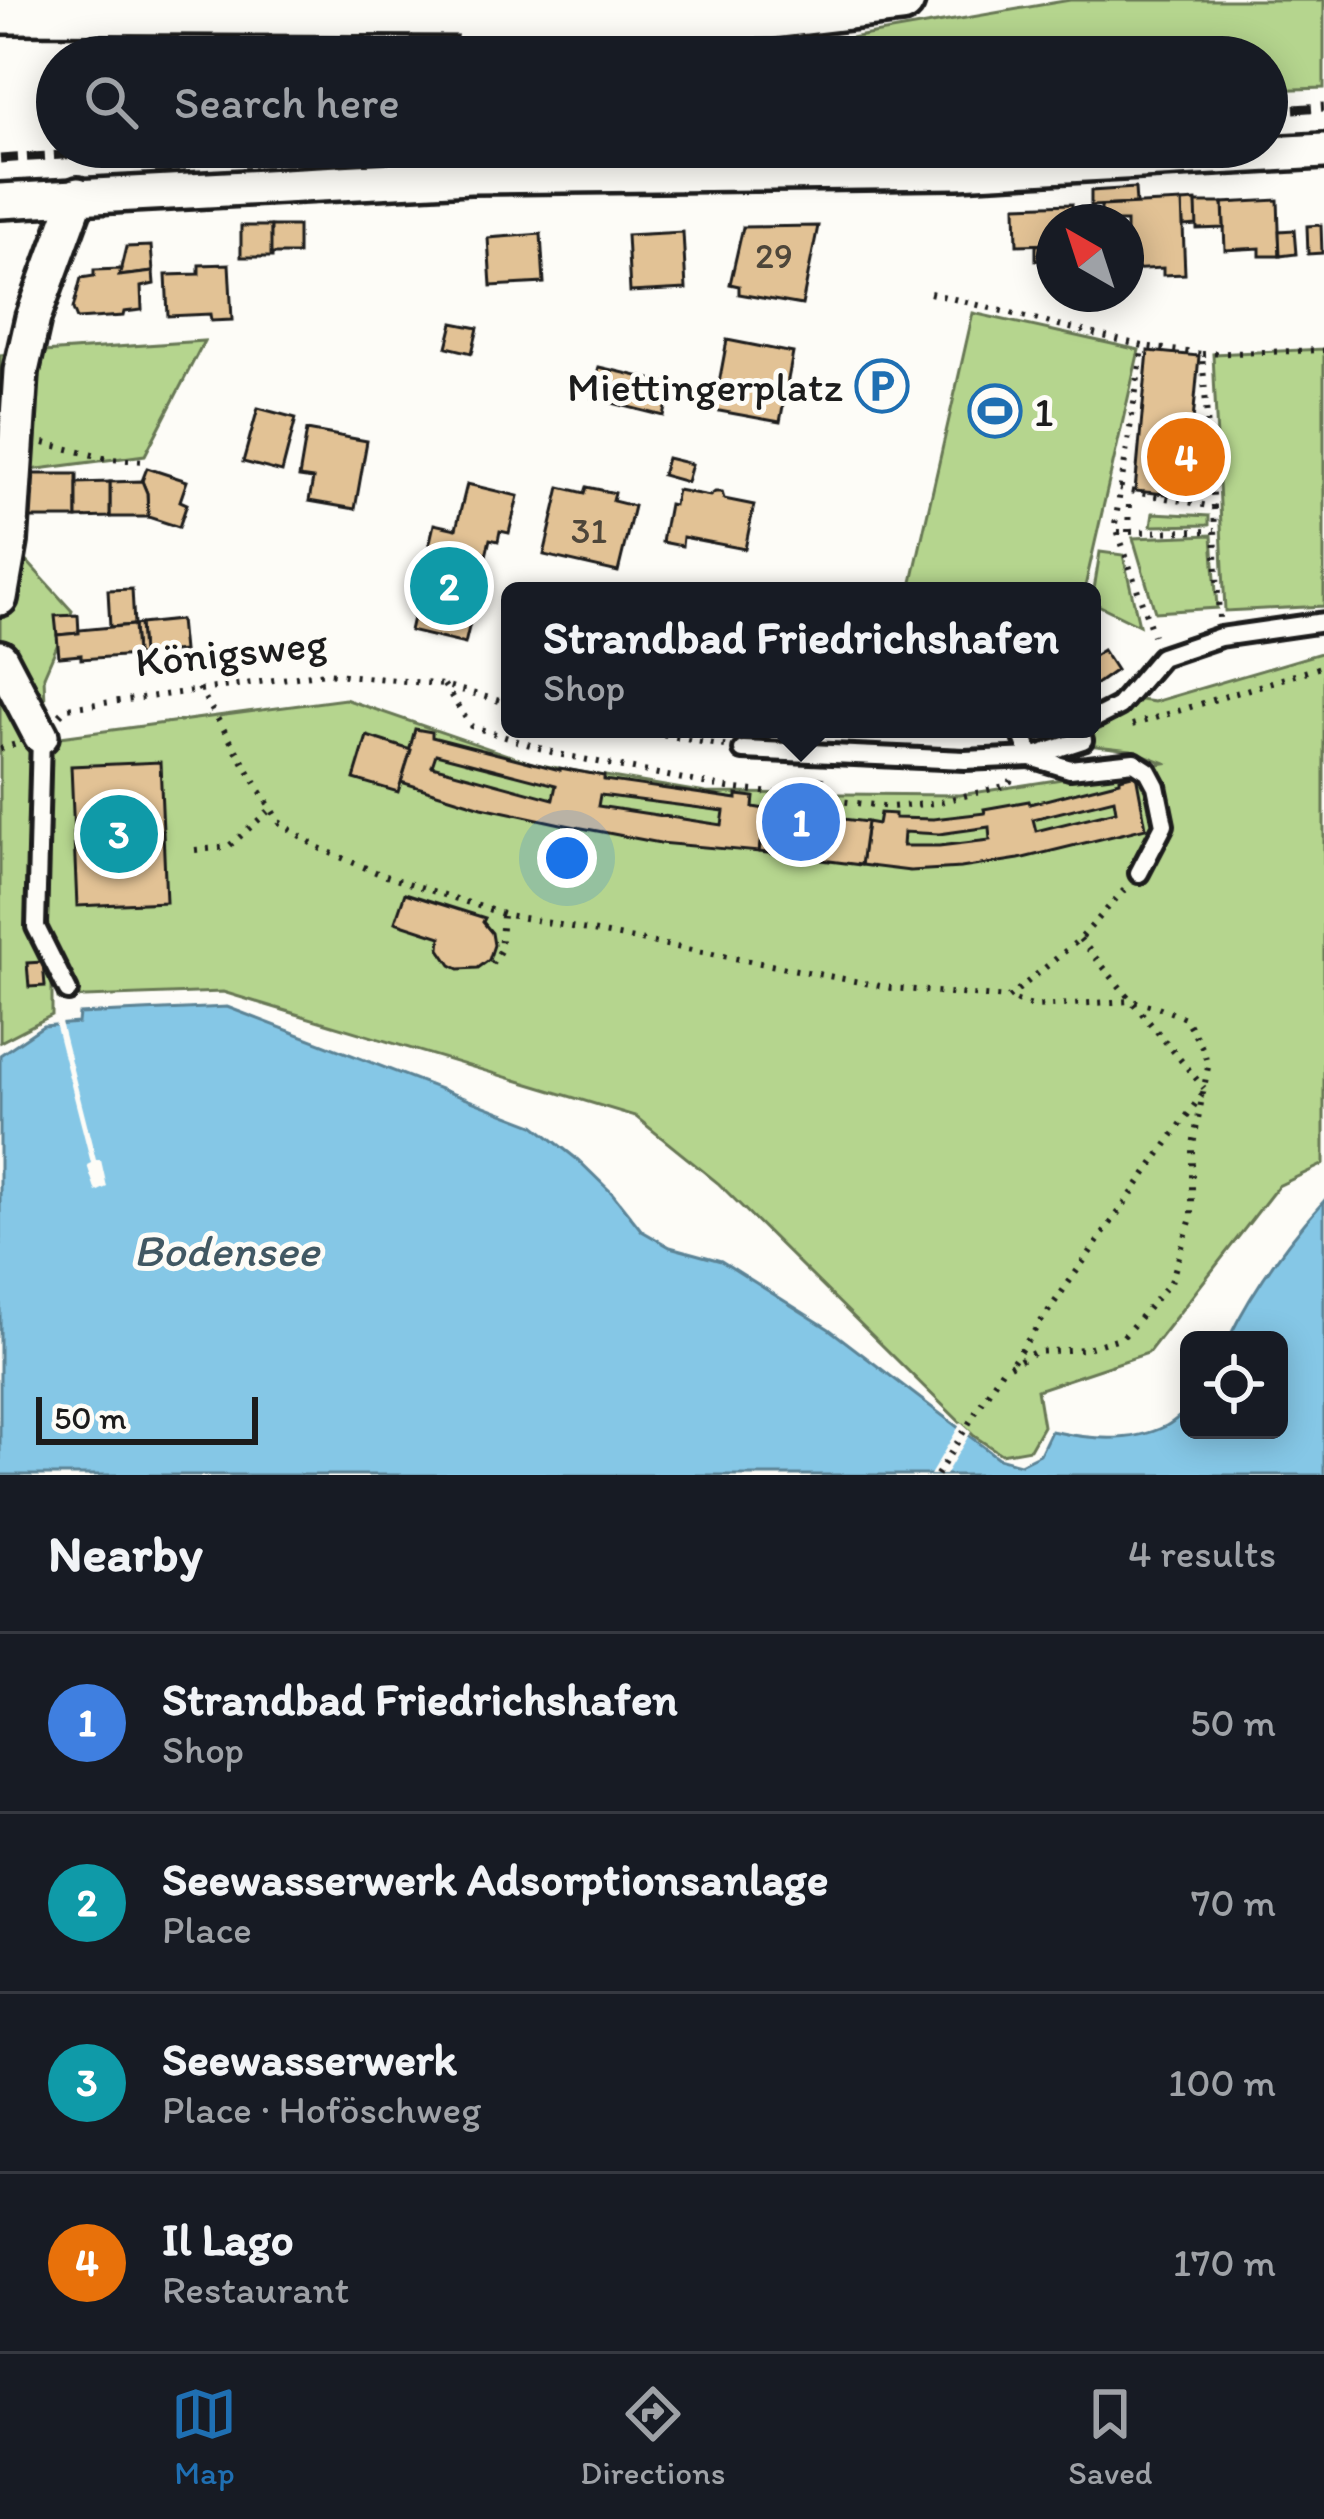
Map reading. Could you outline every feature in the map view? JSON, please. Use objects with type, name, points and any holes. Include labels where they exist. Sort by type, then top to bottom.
[{"type":"main road","points":[[0,10],[751,15],[901,0]]},
{"type":"street","points":[[474,36],[477,12]]},
{"type":"street","points":[[1288,153],[1324,151]]},
{"type":"street","points":[[0,201],[389,168]]},
{"type":"street","points":[[811,168],[1012,168]]},
{"type":"street","points":[[0,598],[10,541],[17,437],[10,374],[78,195]]},
{"type":"street","points":[[0,658],[41,736]]},
{"type":"lane","points":[[1101,715],[1118,706],[1161,657],[1220,638],[1324,622]]},
{"type":"lane","points":[[41,736],[36,927],[68,991]]},
{"type":"lane","points":[[1023,738],[1026,757]]},
{"type":"lane","points":[[743,750],[964,760],[1026,757],[1083,740]]},
{"type":"lane","points":[[1026,757],[1070,769],[1134,762],[1148,771],[1164,825],[1139,873]]},
{"type":"path","points":[[930,293],[1143,346],[1202,354],[1324,350]]},
{"type":"path","points":[[1143,346],[1115,524],[1161,657]]},
{"type":"path","points":[[1202,354],[1220,638]]},
{"type":"path","points":[[17,437],[110,459],[146,461]]},
{"type":"path","points":[[1119,489],[1214,507]]},
{"type":"path","points":[[1128,532],[1129,503]]},
{"type":"path","points":[[1118,532],[1215,531]]},
{"type":"path","points":[[1101,734],[1324,666]]},
{"type":"path","name":"Königsweg","points":[[41,736],[67,708],[326,673],[444,685],[501,701]]},
{"type":"path","points":[[444,685],[471,726],[501,736]]},
{"type":"path","points":[[200,688],[279,823],[317,847],[380,874],[503,914],[890,988],[1008,998],[1032,1006],[1132,1001],[1185,1018],[1208,1067],[1192,1150],[1192,1215],[1171,1282],[1123,1337],[1084,1349],[1035,1352],[1002,1370],[937,1475]]},
{"type":"path","points":[[508,738],[558,754],[728,788],[891,807],[936,803],[1008,784],[1026,757]]},
{"type":"path","points":[[677,738],[743,750]]},
{"type":"path","points":[[1083,740],[1090,738]]},
{"type":"path","points":[[195,850],[228,847],[271,809]]},
{"type":"path","points":[[1008,998],[1080,939],[1139,873]]},
{"type":"path","points":[[492,964],[500,951],[503,914]]},
{"type":"path","points":[[1080,939],[1205,1090]]},
{"type":"path","points":[[1010,1366],[1205,1090]]},
{"type":"green space","points":[[1070,0],[1324,0],[1324,88],[1288,89],[1288,36],[862,36]]},
{"type":"green space","points":[[973,313],[1139,350],[1086,582],[912,582]]},
{"type":"green space","points":[[204,341],[145,455],[0,474],[0,355]]},
{"type":"green space","points":[[1324,349],[1324,606],[1225,611],[1213,354]]},
{"type":"green space","points":[[0,490],[25,559],[72,611],[44,676],[48,792],[52,738],[345,699],[534,764],[706,793],[960,795],[1165,763],[1131,750],[1087,745],[1087,738],[1101,738],[1101,719],[1133,699],[1154,702],[1324,652],[1324,1164],[1278,1186],[1148,1353],[1037,1390],[1043,1426],[1030,1449],[1001,1454],[974,1436],[718,1183],[635,1116],[223,992],[58,998],[52,941],[52,1015],[0,1042]]},
{"type":"green space","points":[[1153,513],[1209,516],[1209,525],[1151,526]]},
{"type":"green space","points":[[1212,535],[1217,608],[1155,612],[1133,538]]},
{"type":"green space","points":[[1100,552],[1123,555],[1139,625],[1101,606],[1101,582],[1095,582]]},
{"type":"water","name":"Bodensee","points":[[227,1007],[534,1125],[612,1193],[642,1231],[670,1247],[721,1261],[829,1329],[998,1458],[1020,1464],[1040,1454],[1051,1431],[1124,1438],[1152,1432],[1180,1415],[1180,1439],[1288,1439],[1288,1331],[1233,1331],[1271,1267],[1324,1201],[1324,1475],[0,1475],[0,1055],[43,1026],[78,1023],[79,1014]]},
{"type":"pier","points":[[60,1018],[107,1187],[96,1192],[54,1019]]},
{"type":"pier","points":[[961,1423],[971,1432],[945,1475],[930,1475]]},
{"type":"building","points":[[1135,188],[1136,204],[1091,204],[1091,191]]},
{"type":"building","points":[[1278,200],[1280,256],[1260,256],[1260,248],[1225,250],[1223,203]]},
{"type":"building","points":[[1196,201],[1198,225],[1183,226],[1182,202]]},
{"type":"building","points":[[1182,202],[1185,274],[1163,275],[1163,268],[1144,269],[1142,204]]},
{"type":"building","points":[[1196,203],[1223,203],[1224,228],[1197,229]]},
{"type":"building","points":[[1036,205],[1036,244],[1017,245],[1016,206]]},
{"type":"building","points":[[1321,225],[1322,253],[1308,254],[1307,226]]},
{"type":"building","points":[[241,226],[271,226],[272,257],[241,257]]},
{"type":"building","points":[[271,226],[298,226],[298,254],[271,254]]},
{"type":"building","points":[[818,226],[802,305],[739,294],[739,286],[730,284],[743,227]]},
{"type":"building","points":[[1294,230],[1296,254],[1280,256],[1279,231]]},
{"type":"building","points":[[683,232],[686,289],[630,292],[627,235]]},
{"type":"building","points":[[541,234],[544,283],[491,286],[488,238]]},
{"type":"building","points":[[151,246],[153,272],[119,276],[126,247]]},
{"type":"building","points":[[229,264],[232,320],[211,321],[210,314],[168,316],[166,275],[199,274],[199,265]]},
{"type":"building","points":[[121,269],[119,276],[153,272],[154,284],[141,287],[142,310],[77,319],[73,309],[81,278],[94,276],[94,270]]},
{"type":"building","points":[[453,323],[478,328],[472,353],[447,347]]},
{"type":"building","points":[[727,340],[793,353],[780,422],[714,410]]},
{"type":"building","points":[[1148,351],[1199,356],[1186,496],[1135,491]]},
{"type":"building","points":[[599,367],[672,384],[664,416],[592,398]]},
{"type":"building","points":[[258,408],[296,418],[282,472],[243,462]]},
{"type":"building","points":[[307,430],[367,441],[355,509],[309,501],[313,479],[299,477]]},
{"type":"building","points":[[667,458],[692,464],[687,482],[662,475]]},
{"type":"building","points":[[147,468],[187,481],[180,501],[187,504],[179,527],[148,517],[142,481]]},
{"type":"building","points":[[28,474],[77,474],[77,518],[28,518]]},
{"type":"building","points":[[142,481],[148,517],[110,517],[110,482]]},
{"type":"building","points":[[110,482],[110,517],[77,518],[77,483]]},
{"type":"building","points":[[467,484],[518,496],[509,533],[500,531],[498,541],[490,539],[465,644],[410,631],[434,524],[456,529]]},
{"type":"building","points":[[560,487],[615,493],[613,501],[634,506],[618,572],[544,555]]},
{"type":"building","points":[[677,490],[710,496],[722,492],[724,499],[754,505],[745,549],[683,537],[682,546],[662,542],[669,504],[674,505]]},
{"type":"building","points":[[132,589],[134,625],[110,627],[108,590]]},
{"type":"building","points":[[78,615],[79,633],[57,635],[55,616]]},
{"type":"building","points":[[180,620],[183,651],[142,655],[140,624]]},
{"type":"building","points":[[140,624],[142,655],[136,655],[134,625]]},
{"type":"building","points":[[134,625],[136,655],[59,657],[57,635]]},
{"type":"building","points":[[1101,651],[1116,670],[1101,681]]},
{"type":"building","points":[[415,729],[560,770],[604,776],[604,780],[737,799],[737,795],[754,797],[753,807],[765,809],[759,852],[660,843],[561,824],[482,807],[401,782]],"holes":[[[436,754],[556,785],[553,799],[432,766]],[[600,795],[724,811],[722,825],[598,806]]]},
{"type":"building","points":[[367,736],[411,750],[398,792],[354,779]]},
{"type":"building","points":[[160,762],[166,902],[77,906],[71,766]]},
{"type":"building","points":[[1136,774],[1146,828],[961,868],[910,871],[861,865],[867,822],[878,824],[880,813],[933,819],[985,813],[984,809],[1030,804]],"holes":[[[1114,799],[1116,811],[1036,831],[1033,819]],[[989,827],[990,840],[903,846],[904,832],[939,834]]]},
{"type":"building","points":[[765,809],[867,822],[861,865],[759,852]]},
{"type":"building","points":[[405,893],[485,918],[494,945],[489,960],[478,968],[459,969],[440,949],[441,937],[395,922]]},
{"type":"building","points":[[43,962],[45,986],[29,987],[27,963]]},
{"type":"railway","points":[[1288,110],[1324,107]]},
{"type":"railway","points":[[0,159],[36,157]]},
{"type":"place","name":"Miettingerplatz","points":[[882,386]]},
{"type":"place","name":"1","points":[[995,411]]},
{"type":"place","name":"Il Lago","points":[[1186,457]]},
{"type":"place","name":"Seewasserwerk Adsorptionsanlage","points":[[449,586]]},
{"type":"place","name":"Strandbad Friedrichshafen","points":[[801,822]]},
{"type":"place","name":"Seewasserwerk","points":[[119,834]]}]
